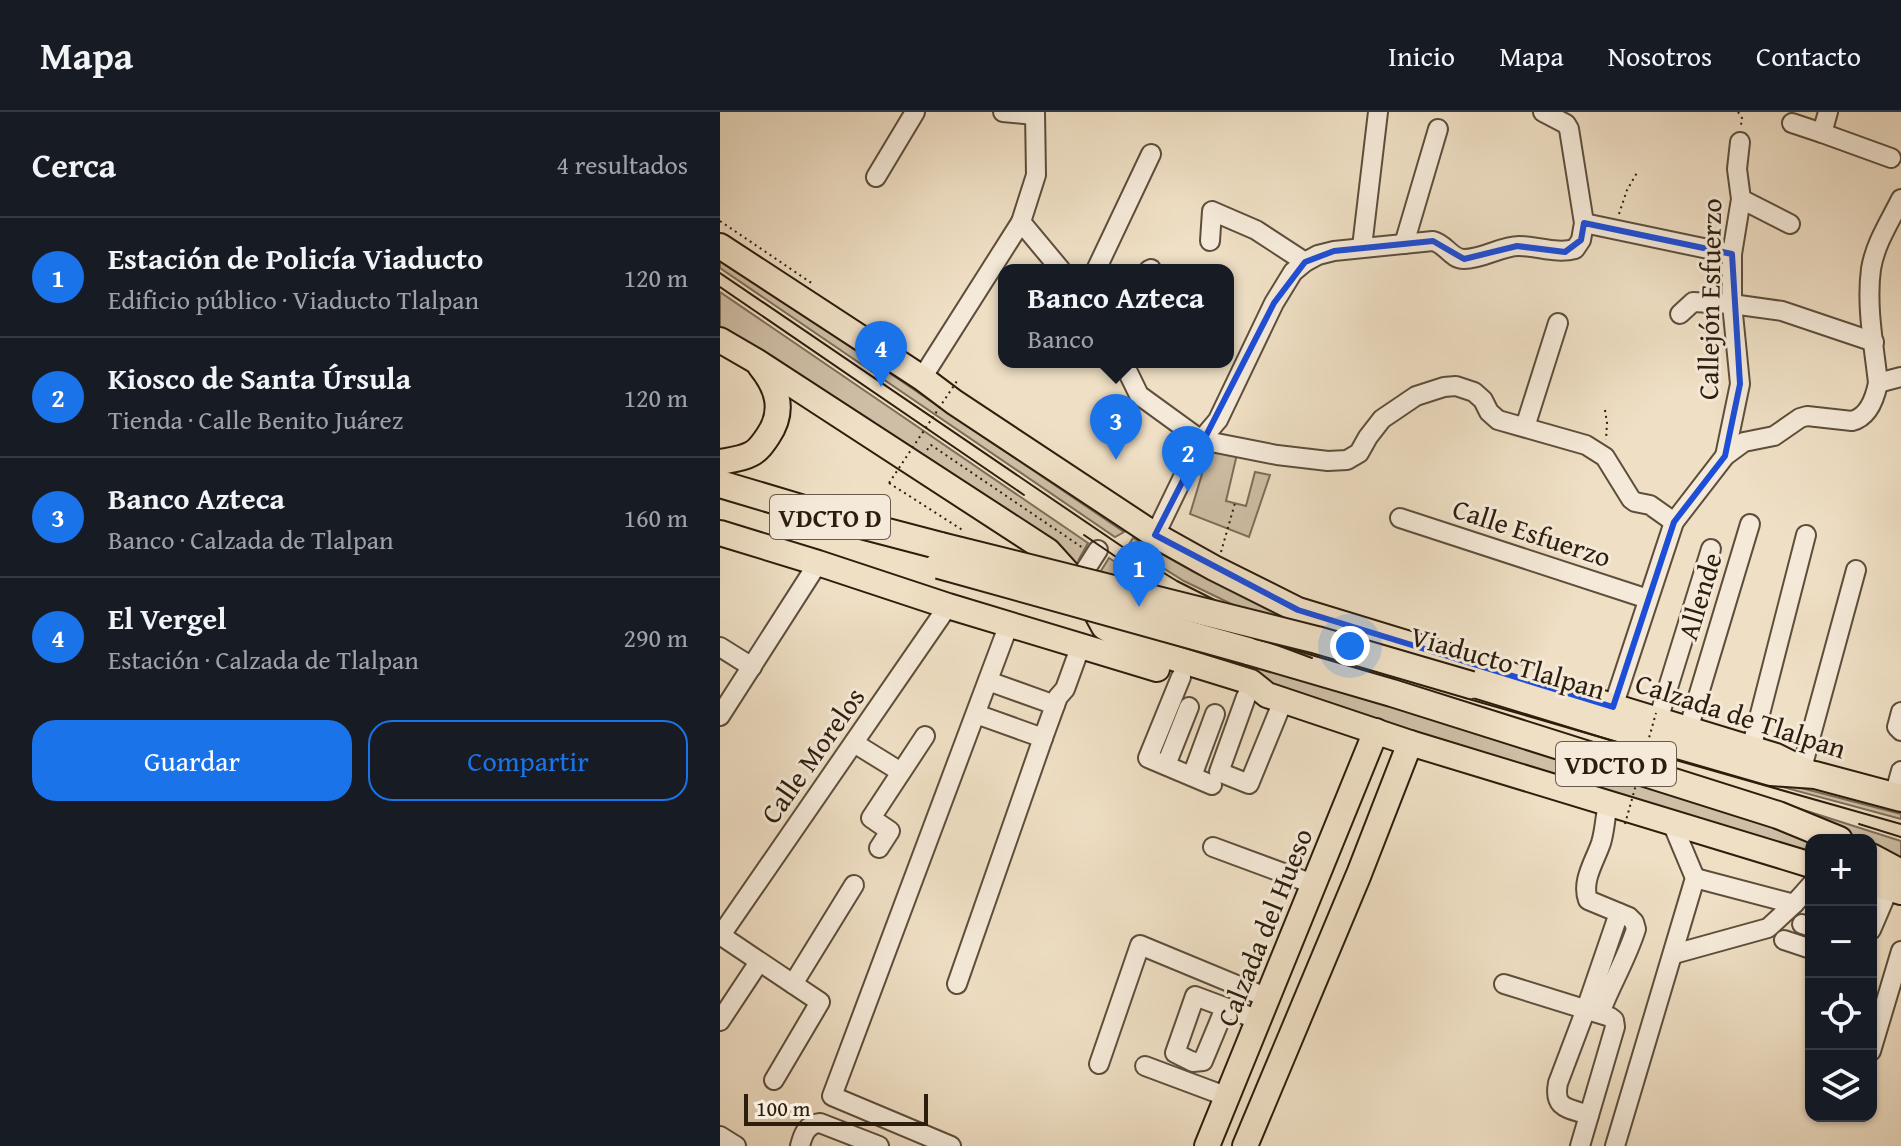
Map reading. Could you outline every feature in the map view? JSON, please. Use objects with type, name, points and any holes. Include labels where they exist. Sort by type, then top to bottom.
[{"type":"highway","name":"Viaducto Tlalpan","points":[[720,484],[834,518],[940,556],[1392,693],[1778,815],[1824,834]]},
{"type":"highway","name":"Viaducto Tlalpan","points":[[720,500],[940,556],[1317,640],[1771,772],[1808,772]]},
{"type":"highway","name":"Calzada de Tlalpan","points":[[1808,772],[1899,789]]},
{"type":"highway","points":[[1877,865],[1891,884]]},
{"type":"main road","name":"Calzada de Tlalpan","points":[[720,246],[1155,535],[1298,610],[1613,707],[1657,717],[1688,730],[1776,756],[1808,772]]},
{"type":"main road","points":[[722,347],[756,361],[1048,551],[1085,592],[1104,627],[1141,648],[1251,682],[1265,697]]},
{"type":"main road","points":[[720,462],[754,453],[775,425],[779,410],[778,396],[771,379],[756,361]]},
{"type":"main road","points":[[720,533],[1181,677],[1265,697],[1805,863]]},
{"type":"main road","name":"Calzada del Hueso","points":[[1207,1146],[1376,731]]},
{"type":"main road","points":[[1245,1146],[1359,874],[1410,743]]},
{"type":"main road","points":[[1323,861],[1359,874]]},
{"type":"main road","points":[[1286,953],[1320,967]]},
{"type":"street","points":[[876,177],[915,112]]},
{"type":"street","points":[[922,378],[1021,222],[1036,175],[1034,113],[1003,112]]},
{"type":"street","points":[[1362,247],[1378,112]]},
{"type":"street","points":[[1155,535],[1201,440],[1218,420],[1274,303],[1293,272],[1305,262],[1334,251],[1433,241],[1441,243],[1454,256],[1464,259],[1517,246],[1565,252],[1575,249],[1581,240],[1584,223],[1569,129],[1566,124],[1543,112]]},
{"type":"street","points":[[1822,133],[1828,112]]},
{"type":"street","points":[[1792,123],[1891,158]]},
{"type":"street","points":[[1404,244],[1438,129]]},
{"type":"street","name":"Callejón Esfuerzo","points":[[1725,456],[1740,384],[1732,304],[1732,254],[1741,199],[1737,169],[1740,142]]},
{"type":"street","points":[[1099,264],[1151,154]]},
{"type":"street","points":[[1741,199],[1790,224]]},
{"type":"street","points":[[1613,707],[1674,522],[1725,456],[1744,442],[1774,436],[1800,418],[1852,421],[1864,415],[1870,405],[1878,383],[1869,296],[1872,267],[1879,241],[1901,199]]},
{"type":"street","points":[[1210,241],[1212,211],[1256,230],[1305,262]]},
{"type":"street","points":[[1021,222],[1056,264]]},
{"type":"street","points":[[1584,223],[1732,254]]},
{"type":"street","points":[[1680,314],[1693,302],[1782,311],[1874,342]]},
{"type":"street","points":[[1525,427],[1558,323]]},
{"type":"street","points":[[1126,368],[1139,395],[1201,440],[1277,455],[1328,461],[1347,460],[1359,453],[1382,419],[1416,396],[1456,386],[1474,392],[1498,420],[1586,445],[1605,457],[1631,499],[1650,505],[1674,522]]},
{"type":"street","points":[[1878,383],[1901,377]]},
{"type":"street","name":"Calle Esfuerzo","points":[[1400,518],[1648,599]]},
{"type":"street","name":"Allende","points":[[1688,730],[1750,524]]},
{"type":"street","points":[[1751,749],[1806,535]]},
{"type":"street","points":[[1657,717],[1711,549]]},
{"type":"street","points":[[1077,583],[1092,550]]},
{"type":"street","points":[[720,716],[818,563]]},
{"type":"street","points":[[1808,772],[1856,570]]},
{"type":"street","name":"Calle Morelos","points":[[721,935],[948,606]]},
{"type":"street","points":[[951,1146],[832,1096],[1009,624]]},
{"type":"street","points":[[957,984],[1059,685],[1076,644]]},
{"type":"street","points":[[720,647],[752,667]]},
{"type":"street","points":[[1181,677],[1148,758],[1212,785]]},
{"type":"street","points":[[988,681],[1056,701]]},
{"type":"street","points":[[1166,765],[1189,707]]},
{"type":"street","points":[[1901,712],[1897,727],[1901,731]]},
{"type":"street","points":[[976,714],[1043,738]]},
{"type":"street","points":[[1192,776],[1215,714]]},
{"type":"street","points":[[879,848],[890,831],[871,818],[925,736]]},
{"type":"street","points":[[854,743],[901,772]]},
{"type":"street","points":[[1589,1115],[1563,1107],[1557,1101],[1558,1083],[1593,1011],[1619,974],[1636,929],[1629,917],[1588,900],[1586,894],[1602,840],[1608,804]]},
{"type":"street","points":[[1615,1146],[1695,878],[1672,823]]},
{"type":"street","points":[[1213,847],[1313,884]]},
{"type":"street","points":[[1695,878],[1794,904]]},
{"type":"street","points":[[1877,916],[1891,884]]},
{"type":"street","points":[[793,984],[854,885]]},
{"type":"street","points":[[1674,954],[1768,928],[1805,892]]},
{"type":"street","points":[[721,935],[820,1002],[774,1080]]},
{"type":"street","points":[[1784,940],[1805,947]]},
{"type":"street","points":[[1099,1064],[1140,945],[1263,1009]]},
{"type":"street","points":[[1877,1028],[1900,957]]},
{"type":"street","points":[[720,1021],[759,962]]},
{"type":"street","points":[[1504,984],[1614,1020],[1615,1027],[1580,1146]]},
{"type":"street","points":[[1225,1008],[1263,1009]]},
{"type":"street","points":[[1145,1066],[1228,1097]]},
{"type":"street","points":[[800,1146],[807,1129],[820,1123],[879,1146]]},
{"type":"street","points":[[720,1136],[736,1146]]},
{"type":"path","points":[[1613,230],[1627,190],[1638,171]]},
{"type":"path","points":[[904,493],[889,483],[957,381]]},
{"type":"path","points":[[1605,410],[1605,457]]},
{"type":"path","points":[[926,452],[931,445],[1092,550]]},
{"type":"path","points":[[1214,568],[1223,548],[1235,503]]},
{"type":"path","points":[[1625,824],[1657,717]]},
{"type":"highlighted area","points":[[1584,223],[1732,254],[1740,384],[1725,456],[1674,522],[1613,707],[1298,610],[1155,535],[1274,303],[1305,262],[1334,251],[1433,241],[1464,259],[1517,246],[1565,252],[1581,240]]},
{"type":"shaded area","points":[[720,258],[1124,532],[1115,537],[720,268]]},
{"type":"shaded area","points":[[720,292],[1088,543],[1076,572],[720,334]]},
{"type":"shaded area","points":[[1211,444],[1238,450],[1226,501],[1246,506],[1255,472],[1270,475],[1249,537],[1190,514]]},
{"type":"shaded area","points":[[1133,538],[1194,572],[1313,626],[1287,631],[1184,581],[1128,546]]},
{"type":"shaded area","points":[[1109,558],[1180,602],[1253,640],[1805,838],[1805,851],[1488,757],[1131,635],[1094,582]]},
{"type":"shaded area","points":[[1684,772],[1901,841],[1901,865],[1877,853],[1877,834],[1841,834],[1806,816]]},
{"type":"shaded area","points":[[1774,781],[1901,814],[1901,819],[1764,782]]},
{"type":"tram line","points":[[720,273],[1136,556],[1177,581],[1286,636],[1339,657],[1672,759],[1901,824]]},
{"type":"tram line","points":[[720,287],[1024,495]]},
{"type":"tram line","points":[[1084,535],[1166,591],[1261,639],[1312,658]]},
{"type":"tram line","points":[[1859,824],[1901,837]]},
{"type":"place","name":"El Vergel","points":[[881,387]]},
{"type":"place","name":"Banco Azteca","points":[[1116,460]]},
{"type":"place","name":"Kiosco de Santa Úrsula","points":[[1188,492]]},
{"type":"place","name":"Estación de Policía Viaducto","points":[[1139,607]]}]
